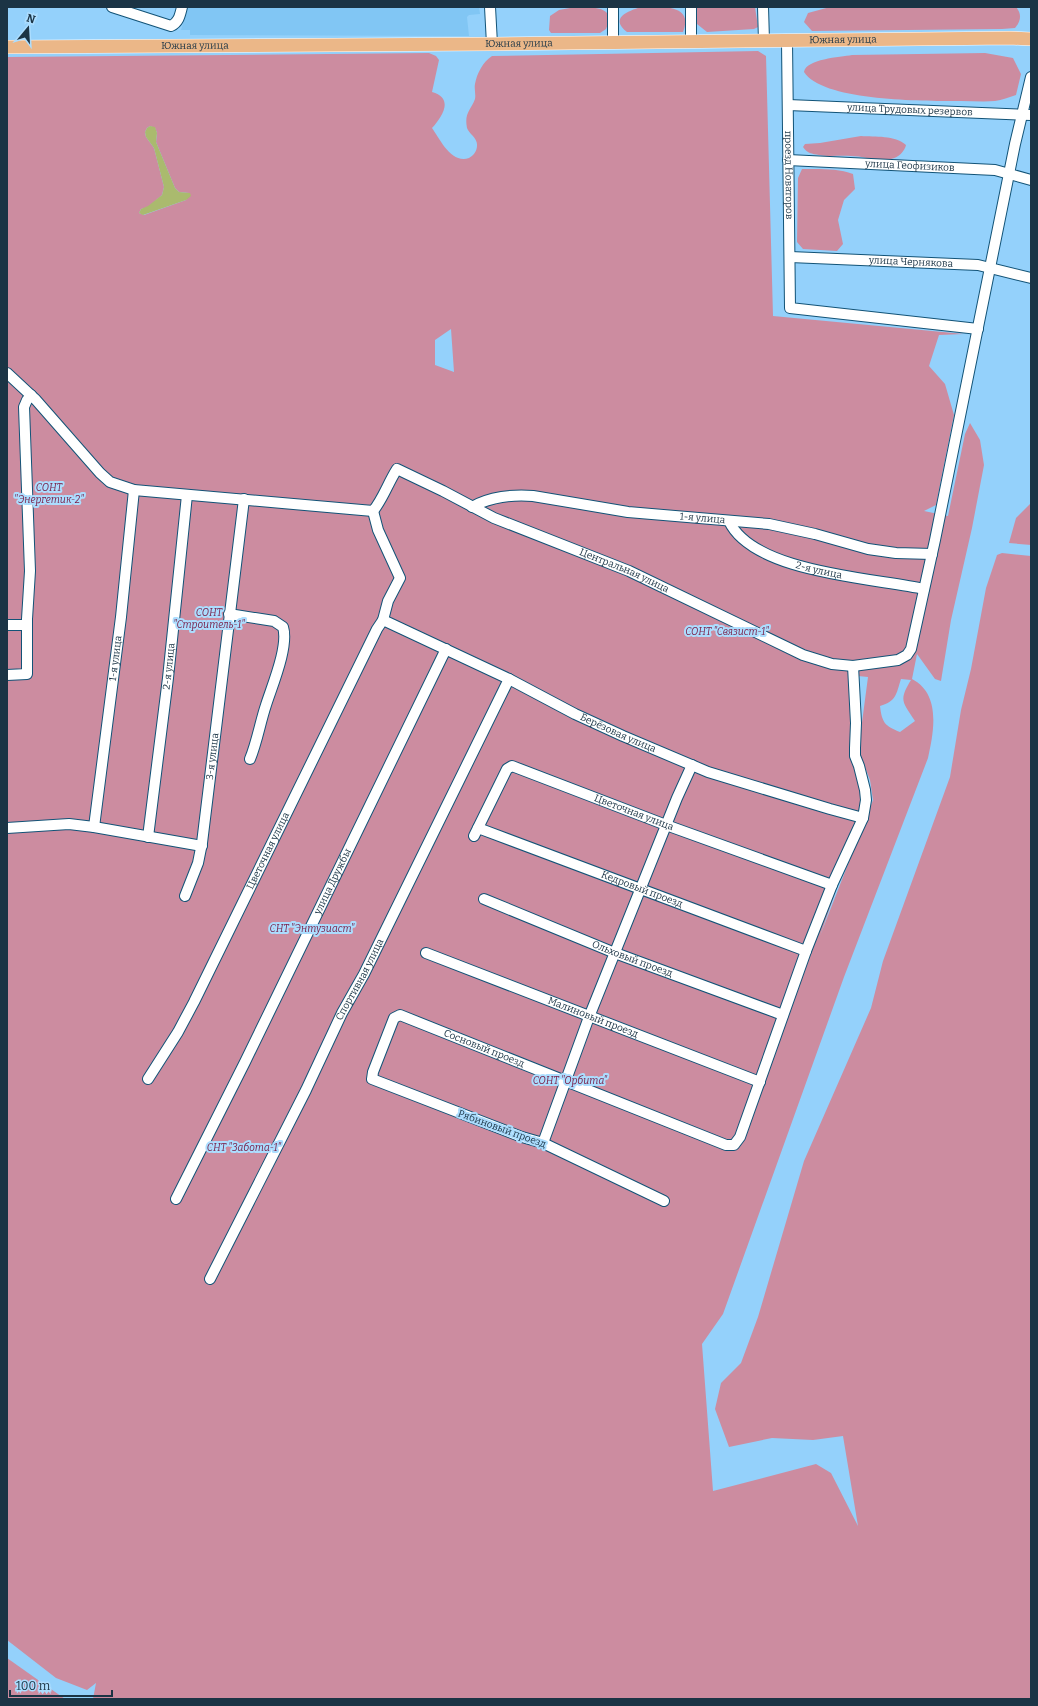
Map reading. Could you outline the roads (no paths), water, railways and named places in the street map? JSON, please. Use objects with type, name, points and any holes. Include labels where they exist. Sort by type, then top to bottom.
[{"type":"main road","name":"Южная улица","points":[[7,47],[492,44],[1003,38],[1031,39]]},
{"type":"street","points":[[112,7],[171,26],[176,24],[182,7]]},
{"type":"street","points":[[490,7],[492,44]]},
{"type":"street","points":[[613,7],[613,42]]},
{"type":"street","points":[[691,7],[691,42]]},
{"type":"street","points":[[763,7],[764,41]]},
{"type":"street","name":"проезд Новаторов","points":[[787,41],[790,308],[978,329]]},
{"type":"street","points":[[924,589],[1009,173],[1026,115],[1031,77]]},
{"type":"street","name":"улица Трудовых резервов","points":[[788,105],[1026,115]]},
{"type":"street","name":"улица Геофизиков","points":[[788,160],[995,170],[1031,180]]},
{"type":"street","name":"улица Чернякова","points":[[790,257],[978,264],[991,266],[1031,278]]},
{"type":"street","points":[[7,373],[31,395],[100,473],[110,482],[134,490],[373,511]]},
{"type":"street","points":[[7,675],[27,674],[27,625],[30,571],[24,407],[31,395]]},
{"type":"street","name":"Центральная улица","points":[[373,511],[397,469],[472,507],[516,527],[629,571],[803,655],[832,664],[853,666],[898,660],[907,656],[911,649],[924,589]]},
{"type":"street","name":"1-я улица","points":[[94,827],[121,617],[134,490]]},
{"type":"street","name":"2-я улица","points":[[148,837],[166,693],[187,495]]},
{"type":"street","name":"1-я улица","points":[[472,507],[487,500],[526,496],[628,512],[769,524],[868,549],[896,553],[932,554]]},
{"type":"street","name":"3-я улица","points":[[185,896],[202,846],[244,499]]},
{"type":"street","name":"Цветочная улица","points":[[148,1079],[178,1032],[194,1002],[377,629],[383,620],[388,602],[400,578],[378,530],[373,511]]},
{"type":"street","name":"2-я улица","points":[[729,521],[738,534],[750,545],[774,556],[841,575],[924,589]]},
{"type":"street","points":[[229,614],[274,621],[283,627],[284,630],[284,642],[276,676],[250,759]]},
{"type":"street","name":"Берёзовая улица","points":[[383,620],[510,679],[589,720],[692,765],[754,787],[848,815],[863,818]]},
{"type":"street","points":[[7,625],[27,625]]},
{"type":"street","name":"улица Дружбы","points":[[176,1199],[446,649]]},
{"type":"street","points":[[760,1082],[806,951],[832,885],[863,818],[866,800],[855,748],[856,723],[853,666]]},
{"type":"street","name":"Спортивная улица","points":[[210,1280],[510,679]]},
{"type":"street","points":[[543,1143],[589,1017],[666,825],[692,765]]},
{"type":"street","name":"Цветочная улица","points":[[476,832],[507,769],[512,766],[666,825],[832,885]]},
{"type":"street","points":[[7,828],[58,824],[94,827],[202,846]]},
{"type":"street","name":"Кедровый проезд","points":[[476,832],[642,888],[806,951]]},
{"type":"street","name":"Ольховый проезд","points":[[484,899],[615,953],[783,1015]]},
{"type":"street","name":"Малиновый проезд","points":[[426,953],[760,1082]]},
{"type":"street","name":"Сосновый проезд","points":[[385,1044],[394,1018],[400,1015],[726,1145],[734,1145],[740,1137],[760,1082]]},
{"type":"street","name":"Рябиновый проезд","points":[[385,1044],[373,1072],[372,1079],[522,1137],[543,1143],[664,1201]]},
{"type":"park label","name":"СОНТ \"Энергетик-2\"","points":[[49,494]]},
{"type":"park label","name":"СОНТ \"Строитель-1\"","points":[[209,618]]},
{"type":"park label","name":"СОНТ \"Связист-1\"","points":[[727,632]]},
{"type":"park label","name":"СНТ \"Энтузиаст\"","points":[[312,929]]},
{"type":"park label","name":"СОНТ \"Орбита\"","points":[[570,1081]]},
{"type":"park label","name":"СНТ \"Забота-1\"","points":[[244,1148]]}]
